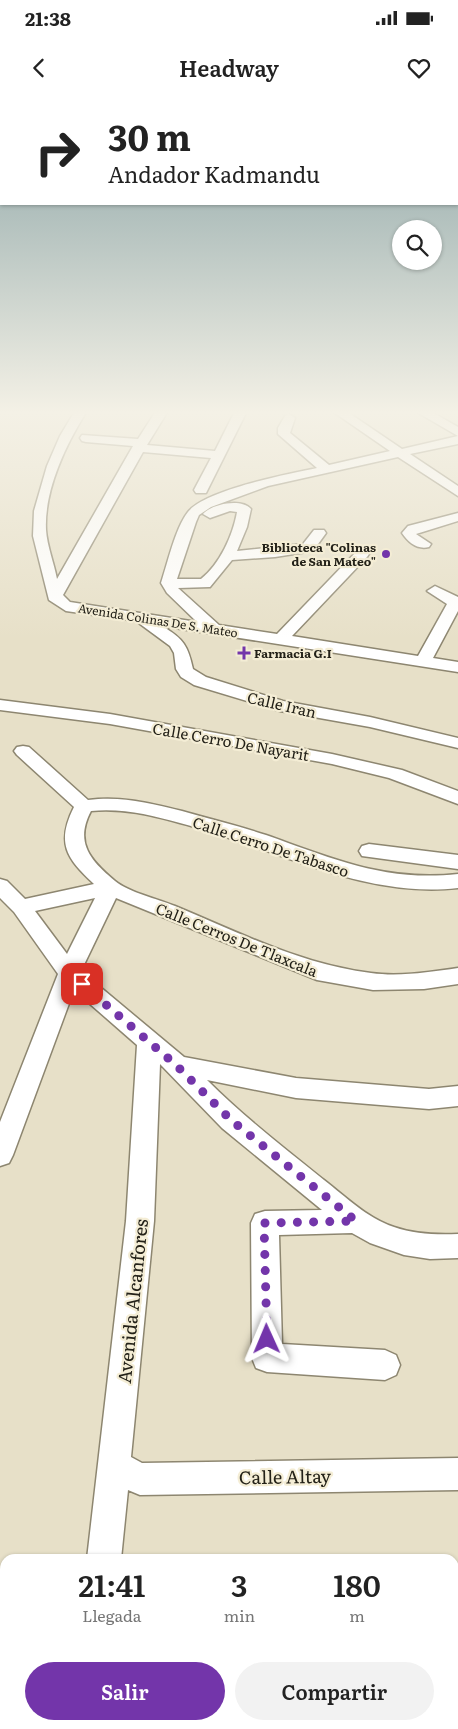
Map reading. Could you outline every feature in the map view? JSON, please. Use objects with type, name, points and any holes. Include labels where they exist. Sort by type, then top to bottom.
[{"type":"street","points":[[48,487],[38,527],[54,597]]},
{"type":"street","points":[[54,597],[116,487]]},
{"type":"street","points":[[207,487],[189,522],[168,583],[172,590],[213,628]]},
{"type":"street","points":[[203,497],[247,487]]},
{"type":"street","points":[[168,583],[205,584],[210,581],[227,556],[244,509],[229,507],[189,522]]},
{"type":"street","points":[[424,544],[413,539],[409,533],[413,529],[458,517]]},
{"type":"street","points":[[227,556],[275,553],[308,548],[319,533]]},
{"type":"street","points":[[280,640],[362,554]]},
{"type":"street","points":[[422,663],[454,602],[435,591]]},
{"type":"street","name":"Avenida Colinas De S. Mateo","points":[[54,597],[66,606],[213,628],[422,663],[458,667]]},
{"type":"street","name":"Calle Iran","points":[[139,618],[179,646],[182,653],[184,670],[188,676],[200,681],[280,706],[370,722],[458,743]]},
{"type":"street","name":"Calle Cerro De Nayarit","points":[[0,705],[110,720],[332,759],[395,774],[458,798]]},
{"type":"street","points":[[23,750],[84,806],[74,828],[75,847],[86,865],[110,888]]},
{"type":"street","name":"Calle Cerro De Tabasco","points":[[84,806],[111,803],[128,804],[254,838],[344,870],[379,880],[439,884],[458,881]]},
{"type":"street","points":[[369,851],[458,862]]},
{"type":"street","points":[[0,886],[21,907],[69,973],[176,1065],[231,1120],[356,1221],[377,1235],[402,1244],[457,1250]]},
{"type":"street","points":[[21,907],[110,888]]},
{"type":"street","points":[[0,1154],[69,973],[110,888]]},
{"type":"street","name":"Calle Cerros De Tlaxcala","points":[[110,888],[317,972],[373,982],[424,981],[458,976]]},
{"type":"street","name":"Avenida Alcanfores","points":[[105,1554],[140,1222],[149,1043]]},
{"type":"street","points":[[176,1065],[296,1088],[429,1099],[458,1096]]},
{"type":"street","points":[[356,1221],[264,1223],[267,1358],[385,1365]]},
{"type":"street","name":"Calle Altay","points":[[115,1466],[140,1479],[458,1474]]},
{"type":"place","name":"Biblioteca \"Colinas de San Mateo\"","points":[[386,554]]},
{"type":"place","name":"Farmacia G.I","points":[[244,653]]},
{"type":"route","points":[[82,984],[176,1065],[231,1120],[356,1221],[264,1223],[267,1339]]}]
